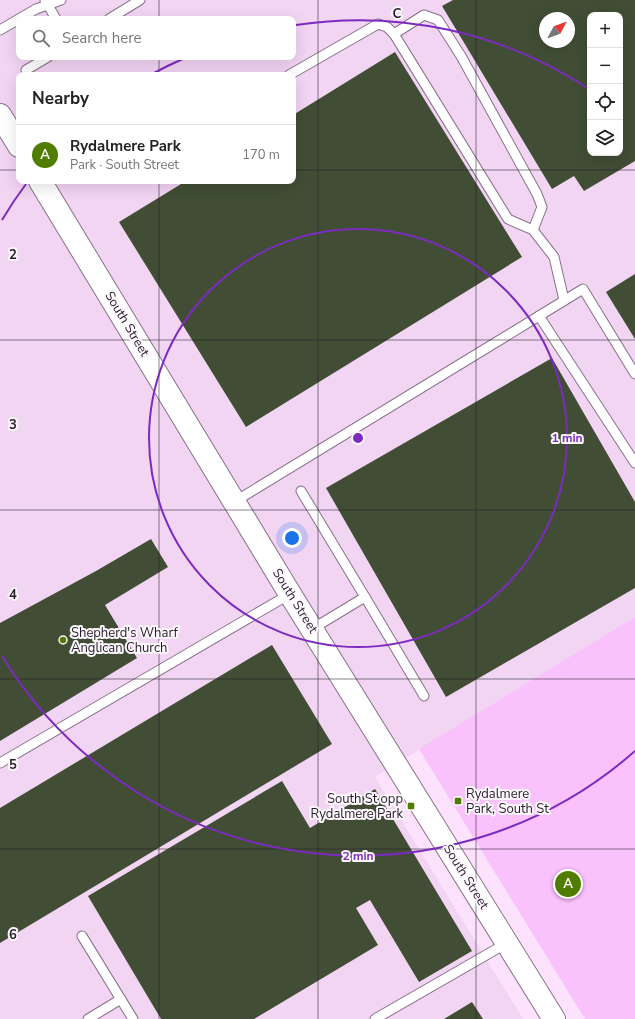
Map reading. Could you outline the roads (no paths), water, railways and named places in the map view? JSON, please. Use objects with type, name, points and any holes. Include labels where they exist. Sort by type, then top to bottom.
[{"type":"street","points":[[0,115],[16,141]]},
{"type":"street","name":"South Street","points":[[42,184],[290,594],[554,1019]]},
{"type":"lane","points":[[23,16],[46,2],[61,0]]},
{"type":"lane","points":[[114,16],[140,0]]},
{"type":"lane","points":[[46,2],[54,16]]},
{"type":"lane","points":[[394,34],[424,15],[438,20],[461,56],[537,194],[542,207],[533,230]]},
{"type":"lane","points":[[0,30],[16,20]]},
{"type":"lane","points":[[294,72],[378,24],[387,27],[394,34],[508,218],[533,230],[554,257],[564,300]]},
{"type":"lane","points":[[26,70],[43,60]]},
{"type":"lane","points":[[234,502],[583,289],[635,374]]},
{"type":"lane","points":[[539,316],[635,463]]},
{"type":"lane","points":[[301,491],[424,696]]},
{"type":"lane","points":[[0,763],[290,594]]},
{"type":"lane","points":[[312,629],[365,597]]},
{"type":"lane","points":[[82,936],[133,1019]]},
{"type":"lane","points":[[375,1019],[507,943]]},
{"type":"lane","points":[[88,1019],[121,999]]},
{"type":"place","name":"Shepherd's Wharf Anglican Church","points":[[63,640]]},
{"type":"place","name":"Rydalmere Park, South St","points":[[458,801]]},
{"type":"place","name":"South St opp Rydalmere Park","points":[[411,806]]},
{"type":"place","name":"Rydalmere Park","points":[[568,884]]}]
